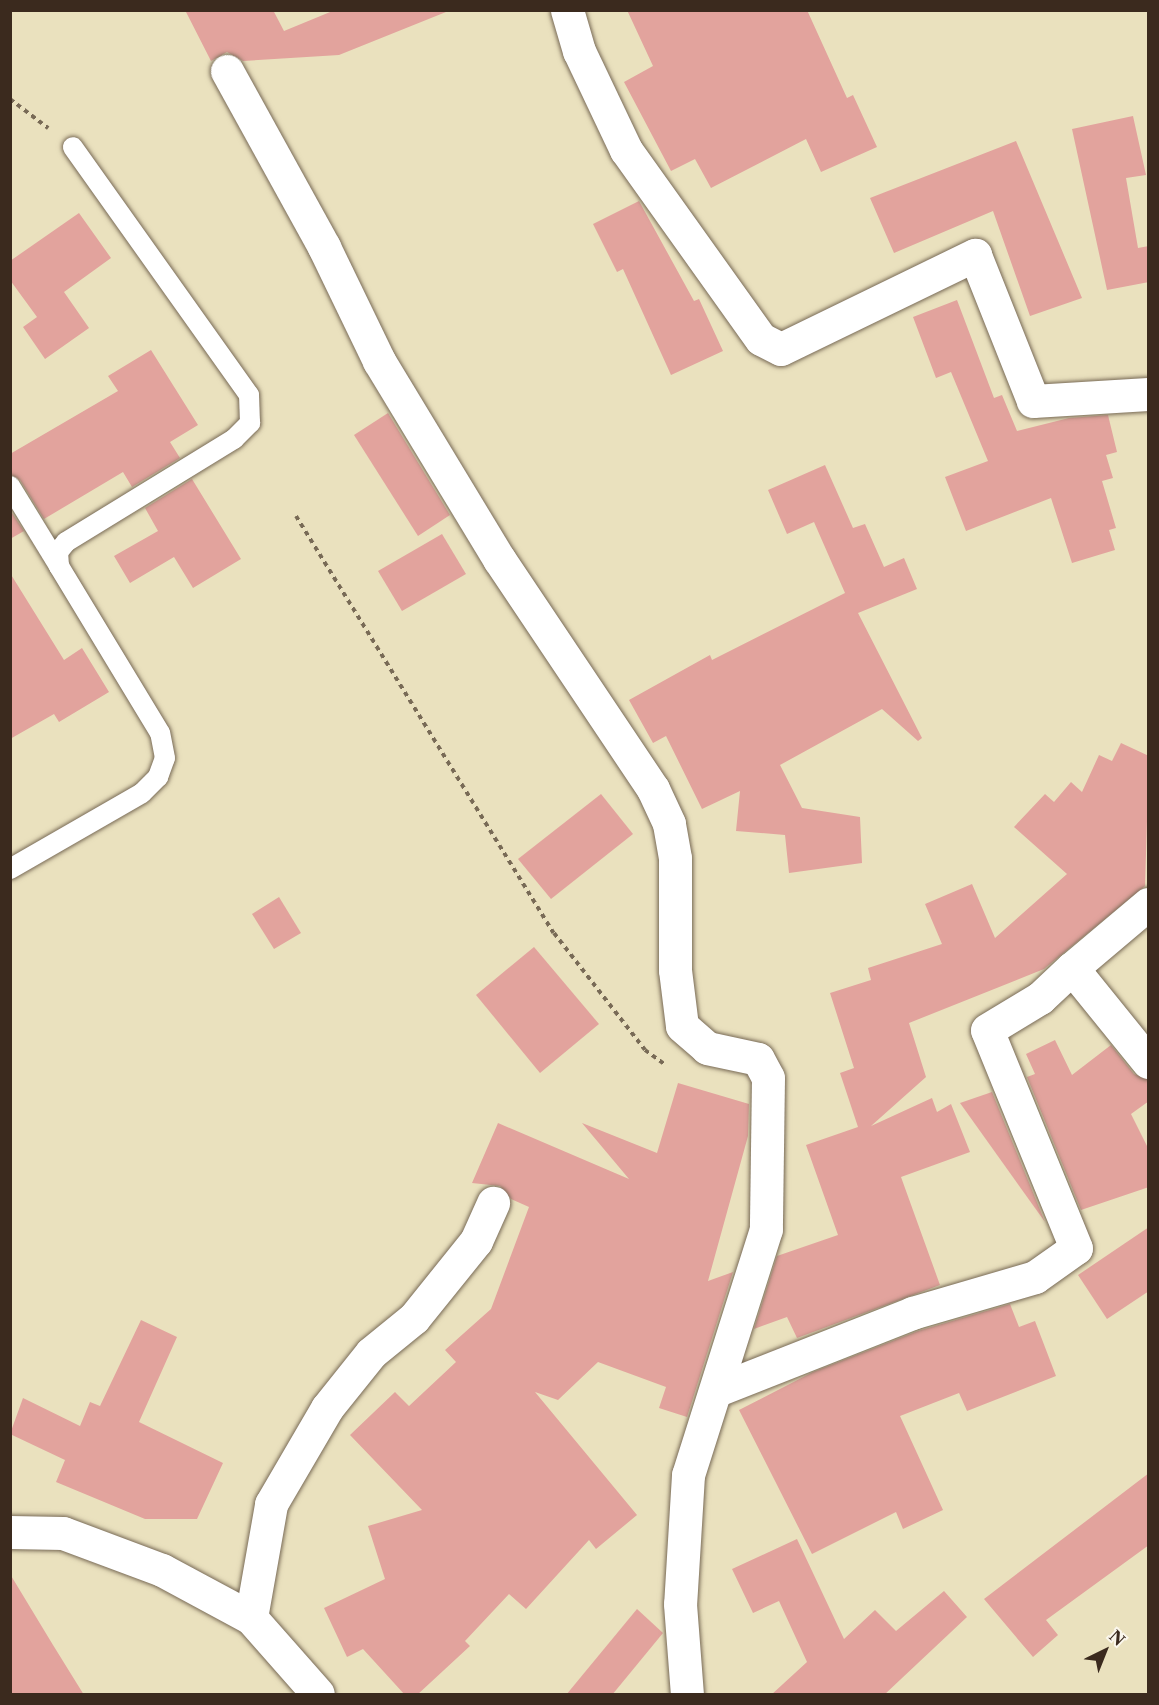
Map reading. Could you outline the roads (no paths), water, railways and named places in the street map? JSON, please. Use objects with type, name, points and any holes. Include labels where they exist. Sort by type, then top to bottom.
[{"type":"street","points":[[567,10],[579,51],[626,150],[761,339],[782,349],[975,255],[1034,402],[1149,394]]},
{"type":"street","points":[[227,71],[324,247],[379,361],[499,559],[653,789],[669,824],[675,858],[675,970],[682,1026],[707,1048],[758,1059],[768,1078],[766,1229],[717,1390],[687,1475],[680,1604],[687,1695]]},
{"type":"street","points":[[717,1390],[912,1313],[1035,1277],[1076,1248],[987,1030],[1040,998],[1072,968],[1149,904]]},
{"type":"street","points":[[1072,968],[1149,1062]]},
{"type":"street","points":[[251,1618],[271,1504],[282,1485],[327,1408],[370,1353],[422,1309],[476,1241],[493,1203]]},
{"type":"street","points":[[10,1532],[63,1533],[162,1570],[251,1618],[318,1695]]},
{"type":"lane","points":[[59,566],[58,552],[66,542],[234,439],[250,423],[249,394],[73,147]]},
{"type":"lane","points":[[10,486],[160,733],[165,758],[158,777],[142,793],[10,869]]}]
